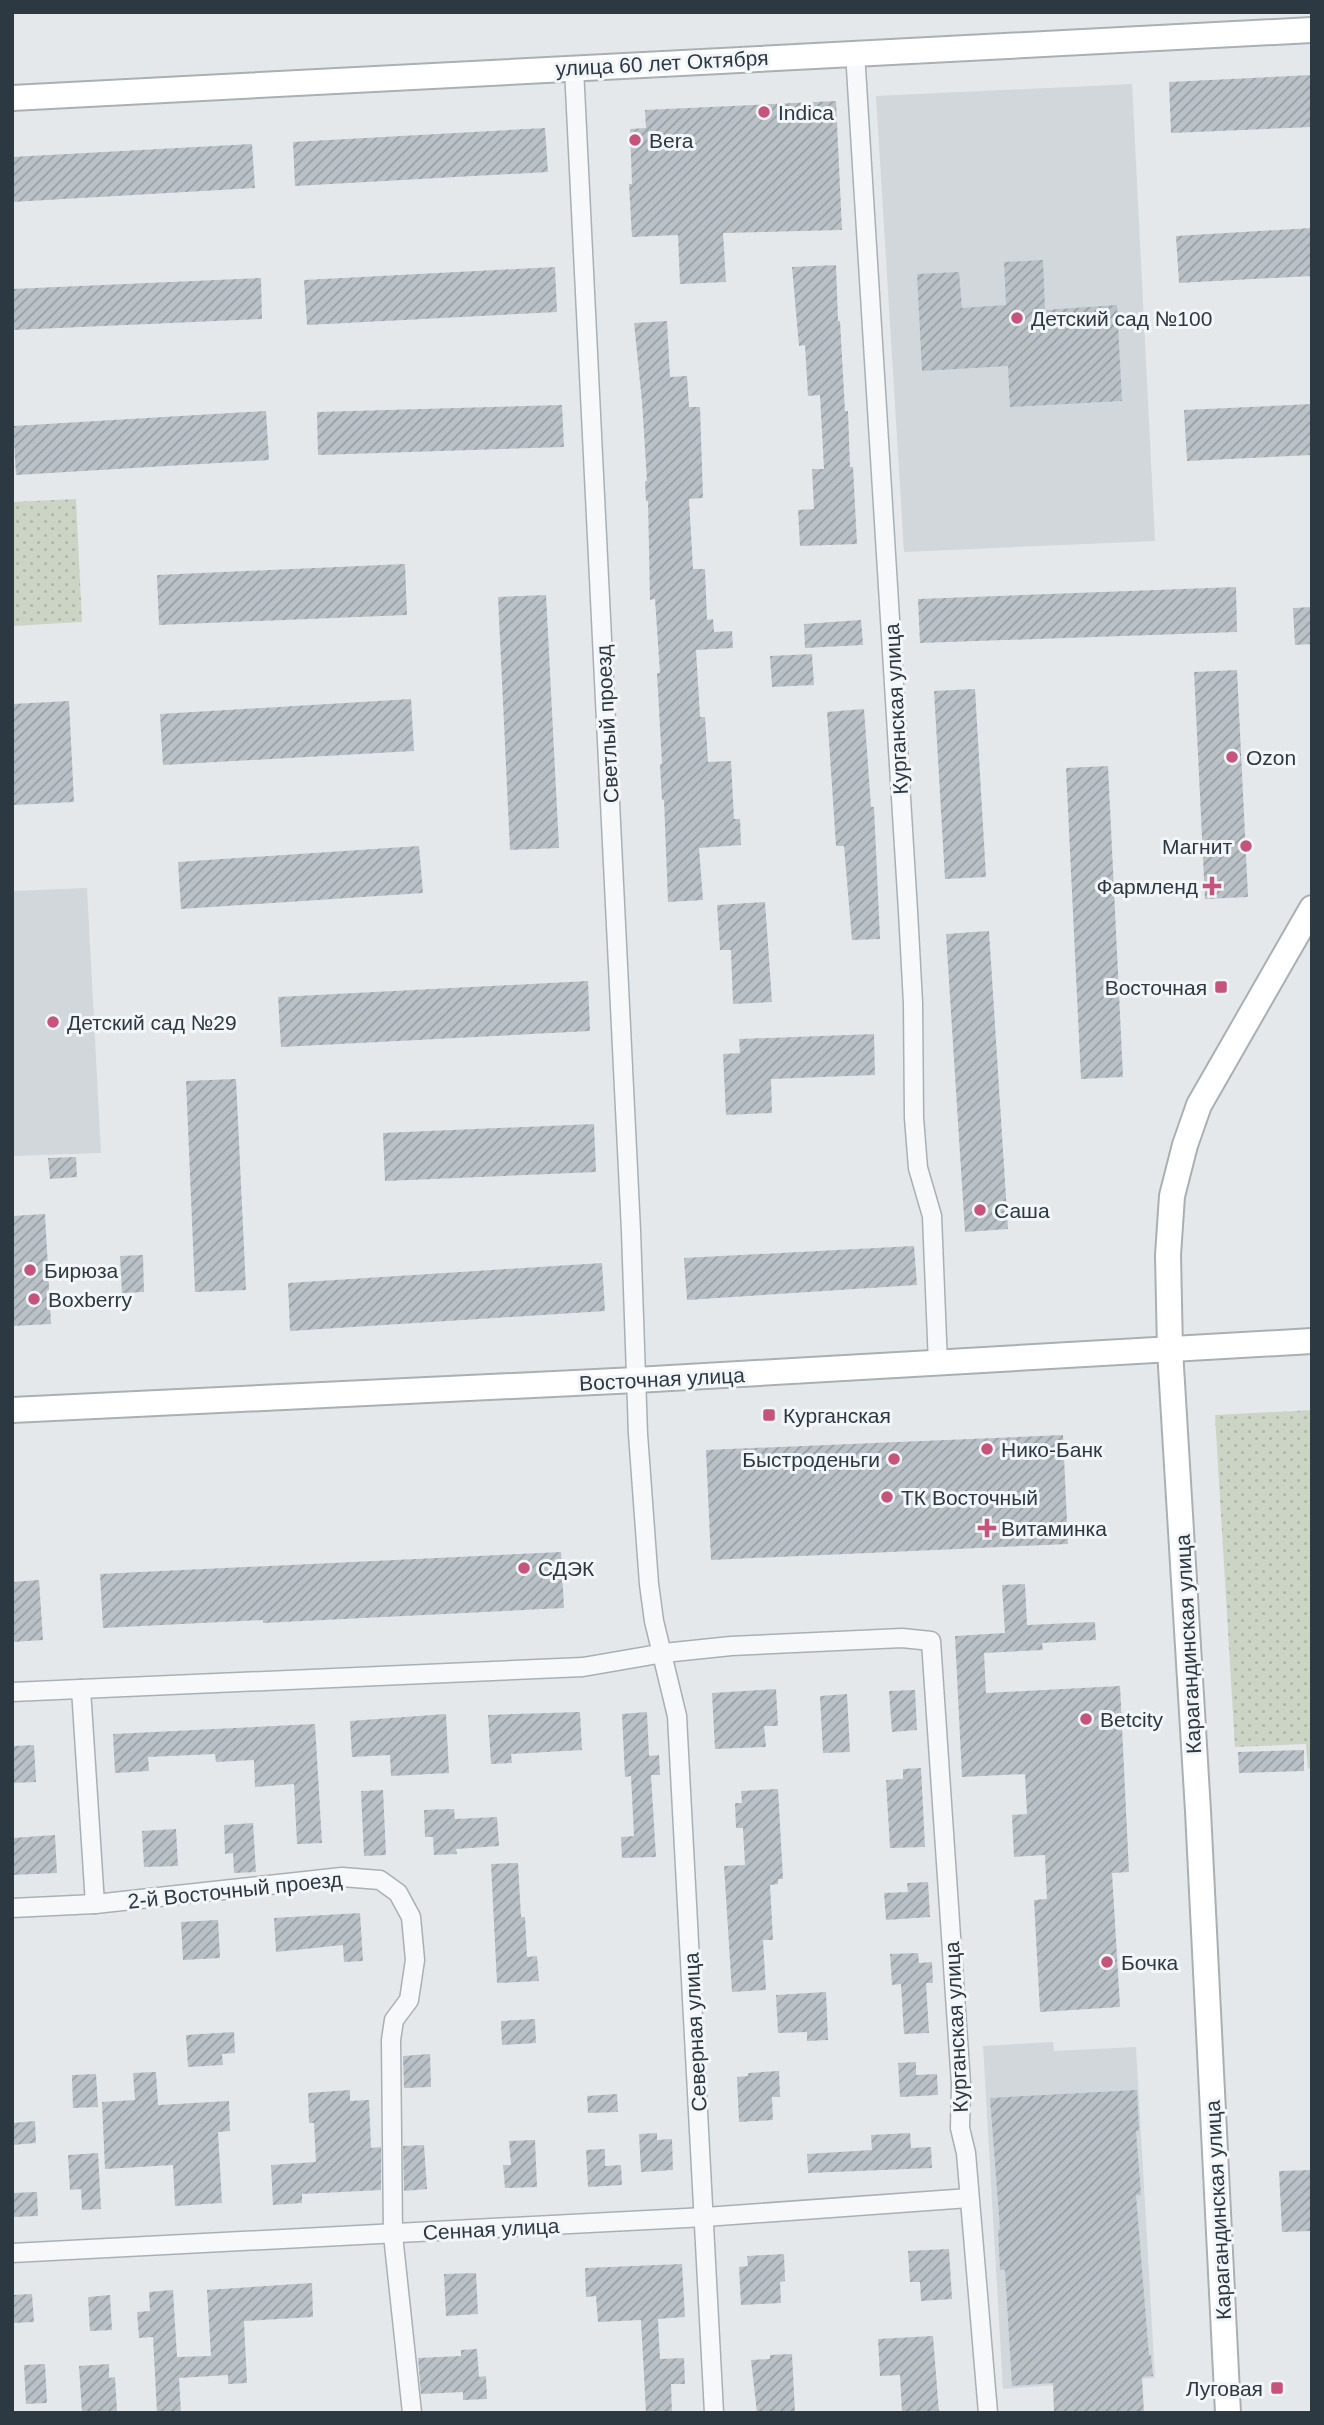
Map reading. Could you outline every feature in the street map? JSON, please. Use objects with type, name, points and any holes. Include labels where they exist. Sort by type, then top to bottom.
[{"type":"main road","name":"улица 60 лет Октября","points":[[12,98],[1312,30]]},
{"type":"main road","name":"Карагандинская улица","points":[[1228,2413],[1196,1784],[1170,1350],[1168,1255],[1172,1196],[1185,1144],[1199,1105],[1312,908]]},
{"type":"main road","name":"Восточная улица","points":[[12,1410],[938,1364],[1312,1341]]},
{"type":"street","name":"Курганская улица","points":[[855,52],[908,898],[913,1003],[914,1118],[918,1168],[932,1216],[938,1364]]},
{"type":"street","name":"Светлый проезд","points":[[574,68],[629,1190],[638,1434],[649,1584],[654,1621],[664,1653]]},
{"type":"street","name":"Курганская улица","points":[[664,1653],[758,1644],[902,1638],[930,1641],[961,2084],[961,2128],[988,2413]]},
{"type":"street","points":[[12,1692],[583,1667],[664,1653]]},
{"type":"street","name":"Северная улица","points":[[664,1653],[677,1716],[714,2413]]},
{"type":"street","points":[[81,1689],[95,1904]]},
{"type":"street","name":"2-й Восточный проезд","points":[[12,1908],[95,1904],[342,1877],[380,1880],[398,1893],[411,1917],[415,1960],[409,2000],[394,2020],[391,2040],[393,2235],[412,2413]]},
{"type":"street","name":"Сенная улица","points":[[12,2253],[393,2235],[969,2198]]},
{"type":"shaded area","name":"Детский сад №100","points":[[1132,84],[1155,541],[904,552],[876,96]]},
{"type":"shaded area","name":"Детский сад №29","points":[[87,888],[101,1153],[12,1156],[12,891]]},
{"type":"shaded area","points":[[1053,2042],[1054,2051],[1136,2047],[1155,2378],[1003,2389],[983,2046]]},
{"type":"green space","points":[[76,499],[82,622],[12,626],[12,502]]},
{"type":"green space","points":[[1312,1410],[1312,1768],[1308,1769],[1306,1744],[1235,1747],[1215,1415]]},
{"type":"building","points":[[1312,75],[1312,127],[1171,133],[1169,82]]},
{"type":"building","points":[[836,101],[842,230],[723,233],[726,282],[680,284],[678,235],[632,237],[630,129],[646,128],[645,110]]},
{"type":"building","points":[[545,128],[548,172],[295,186],[293,142]]},
{"type":"building","points":[[252,144],[255,188],[12,202],[12,157]]},
{"type":"building","points":[[1312,228],[1312,276],[1179,283],[1176,236]]},
{"type":"building","points":[[1043,260],[1045,310],[1117,305],[1122,401],[1010,407],[1008,366],[922,371],[917,274],[959,272],[962,308],[1006,305],[1004,262]]},
{"type":"building","points":[[836,265],[838,321],[845,411],[848,411],[850,467],[853,467],[857,544],[800,546],[798,510],[814,509],[812,469],[824,469],[820,395],[808,396],[805,345],[799,346],[792,267]]},
{"type":"building","points":[[555,267],[557,312],[307,325],[304,280]]},
{"type":"building","points":[[261,278],[262,319],[13,330],[12,289]]},
{"type":"building","points":[[667,321],[670,377],[687,376],[689,407],[700,407],[703,498],[689,499],[693,569],[705,569],[707,620],[713,619],[714,632],[732,631],[733,648],[696,650],[700,717],[705,717],[708,762],[731,761],[734,819],[740,819],[741,845],[699,848],[703,900],[668,902],[660,764],[657,673],[660,673],[655,599],[650,600],[647,481],[634,323]]},
{"type":"building","points":[[1312,404],[1312,455],[1187,461],[1184,410]]},
{"type":"building","points":[[562,405],[564,447],[318,455],[317,412]]},
{"type":"building","points":[[266,411],[269,460],[16,475],[13,426]]},
{"type":"building","points":[[405,564],[407,615],[159,625],[157,575]]},
{"type":"building","points":[[1236,587],[1237,632],[920,643],[918,599]]},
{"type":"building","points":[[546,595],[559,848],[510,850],[498,597]]},
{"type":"building","points":[[1312,607],[1312,644],[1295,645],[1293,608]]},
{"type":"building","points":[[861,620],[863,645],[805,648],[804,624]]},
{"type":"building","points":[[812,654],[814,685],[772,687],[770,656]]},
{"type":"building","points":[[1237,670],[1248,897],[1205,899],[1194,672]]},
{"type":"building","points":[[975,689],[986,877],[945,879],[934,691]]},
{"type":"building","points":[[411,699],[414,751],[163,765],[160,714]]},
{"type":"building","points":[[69,701],[74,802],[14,805],[12,704]]},
{"type":"building","points":[[864,709],[871,807],[874,807],[880,939],[852,940],[844,846],[836,846],[827,712]]},
{"type":"building","points":[[1108,766],[1123,1077],[1081,1079],[1066,768]]},
{"type":"building","points":[[419,846],[423,893],[181,909],[178,862]]},
{"type":"building","points":[[765,902],[772,1002],[733,1004],[731,950],[720,950],[717,905]]},
{"type":"building","points":[[989,931],[1008,1229],[965,1232],[946,934]]},
{"type":"building","points":[[588,981],[590,1031],[281,1047],[278,997]]},
{"type":"building","points":[[874,1034],[875,1075],[771,1079],[772,1113],[726,1115],[723,1054],[740,1053],[739,1039]]},
{"type":"building","points":[[236,1079],[246,1290],[195,1292],[186,1081]]},
{"type":"building","points":[[594,1124],[596,1172],[385,1181],[383,1133]]},
{"type":"building","points":[[76,1157],[77,1177],[50,1179],[48,1158]]},
{"type":"building","name":"Бирюза","points":[[45,1214],[51,1324],[12,1326],[12,1216]]},
{"type":"building","points":[[914,1246],[917,1285],[687,1300],[684,1258]]},
{"type":"building","points":[[143,1255],[144,1292],[122,1293],[120,1256]]},
{"type":"building","points":[[602,1263],[605,1311],[290,1331],[288,1283]]},
{"type":"building","name":"ТК Восточный","points":[[1063,1435],[1068,1544],[711,1560],[706,1450]]},
{"type":"building","points":[[561,1552],[564,1608],[103,1628],[100,1574]]},
{"type":"building","points":[[39,1580],[43,1640],[12,1642],[12,1582]]},
{"type":"building","points":[[1025,1584],[1027,1625],[1095,1622],[1096,1640],[1042,1643],[1043,1650],[984,1653],[986,1693],[1120,1686],[1129,1872],[1112,1873],[1120,2007],[1040,2012],[1034,1900],[1047,1899],[1045,1855],[1014,1857],[1012,1815],[1027,1814],[1025,1774],[962,1777],[955,1636],[1005,1633],[1002,1585]]},
{"type":"building","points":[[776,1689],[778,1726],[764,1726],[766,1747],[715,1749],[712,1693]]},
{"type":"building","points":[[915,1690],[917,1730],[892,1732],[889,1691]]},
{"type":"building","points":[[847,1694],[850,1752],[823,1753],[820,1696]]},
{"type":"building","points":[[580,1712],[582,1750],[511,1754],[512,1763],[491,1764],[488,1715]]},
{"type":"building","points":[[647,1712],[649,1756],[659,1755],[660,1775],[651,1775],[656,1857],[622,1858],[621,1837],[634,1836],[631,1776],[625,1777],[622,1714]]},
{"type":"building","points":[[446,1714],[449,1773],[391,1776],[390,1755],[352,1757],[350,1721]]},
{"type":"building","points":[[315,1724],[322,1843],[297,1844],[294,1784],[255,1787],[254,1760],[216,1762],[215,1754],[148,1757],[149,1771],[115,1773],[113,1734]]},
{"type":"building","points":[[34,1745],[36,1782],[12,1783],[12,1746]]},
{"type":"building","points":[[1304,1750],[1304,1771],[1239,1773],[1238,1752]]},
{"type":"building","points":[[921,1768],[925,1847],[890,1848],[886,1780],[903,1779],[903,1769]]},
{"type":"building","points":[[778,1789],[783,1879],[778,1879],[778,1884],[770,1885],[773,1940],[763,1940],[766,1990],[732,1992],[724,1866],[745,1865],[743,1828],[736,1828],[735,1803],[742,1803],[741,1791]]},
{"type":"building","points":[[383,1790],[386,1855],[364,1856],[361,1791]]},
{"type":"building","points":[[454,1809],[455,1819],[497,1817],[499,1846],[456,1849],[457,1854],[434,1855],[433,1837],[425,1837],[424,1810]]},
{"type":"building","points":[[253,1823],[256,1872],[234,1873],[233,1853],[225,1854],[224,1825]]},
{"type":"building","points":[[176,1829],[178,1866],[144,1867],[142,1831]]},
{"type":"building","points":[[55,1835],[57,1873],[12,1875],[12,1838]]},
{"type":"building","points":[[518,1863],[521,1917],[525,1917],[527,1957],[537,1956],[539,1981],[497,1983],[491,1864]]},
{"type":"building","points":[[928,1882],[930,1917],[886,1920],[884,1893],[908,1892],[907,1883]]},
{"type":"building","points":[[360,1913],[363,1961],[344,1962],[343,1945],[276,1952],[274,1918]]},
{"type":"building","points":[[218,1920],[220,1958],[183,1960],[181,1922]]},
{"type":"building","points":[[918,1953],[919,1963],[932,1962],[933,1983],[926,1983],[929,2033],[904,2034],[901,1984],[892,1985],[890,1954]]},
{"type":"building","points":[[826,1992],[828,2040],[807,2041],[807,2032],[778,2033],[776,1995]]},
{"type":"building","points":[[535,2019],[536,2043],[502,2045],[501,2021]]},
{"type":"building","points":[[234,2032],[235,2053],[222,2054],[223,2065],[188,2067],[186,2035]]},
{"type":"building","points":[[430,2054],[431,2087],[404,2088],[403,2056]]},
{"type":"building","points":[[916,2062],[916,2075],[937,2074],[938,2095],[900,2097],[898,2063]]},
{"type":"building","points":[[779,2071],[780,2097],[772,2097],[773,2120],[739,2122],[737,2077],[748,2076],[748,2073]]},
{"type":"building","points":[[156,2072],[158,2105],[229,2101],[230,2131],[218,2132],[222,2203],[175,2206],[173,2165],[105,2169],[102,2102],[135,2100],[133,2073]]},
{"type":"building","points":[[96,2074],[98,2107],[73,2108],[72,2075]]},
{"type":"building","points":[[350,2090],[350,2101],[369,2100],[371,2148],[381,2147],[381,2190],[302,2194],[302,2203],[273,2205],[271,2165],[316,2162],[314,2123],[309,2123],[308,2093]]},
{"type":"building","points":[[1137,2090],[1139,2131],[1136,2131],[1141,2195],[1136,2195],[1149,2356],[1151,2355],[1153,2376],[1142,2377],[1144,2413],[1054,2413],[1053,2383],[1012,2386],[1005,2270],[1000,2270],[1000,2229],[990,2098]]},
{"type":"building","points":[[617,2094],[618,2112],[588,2113],[587,2096]]},
{"type":"building","points":[[35,2121],[36,2143],[12,2145],[12,2123]]},
{"type":"building","points":[[657,2133],[657,2140],[672,2139],[673,2170],[641,2172],[639,2134]]},
{"type":"building","points":[[910,2133],[911,2148],[931,2147],[932,2168],[808,2173],[807,2154],[872,2150],[871,2135]]},
{"type":"building","points":[[535,2140],[537,2187],[505,2188],[503,2165],[511,2165],[509,2141]]},
{"type":"building","points":[[424,2145],[427,2189],[404,2191],[403,2146]]},
{"type":"building","points":[[605,2149],[605,2166],[621,2165],[622,2185],[588,2187],[586,2150]]},
{"type":"building","points":[[98,2153],[101,2209],[82,2210],[81,2189],[70,2190],[68,2155]]},
{"type":"building","points":[[1312,2170],[1312,2231],[1282,2232],[1279,2171]]},
{"type":"building","points":[[37,2192],[38,2216],[12,2217],[12,2193]]},
{"type":"building","points":[[949,2249],[952,2299],[921,2301],[920,2282],[910,2282],[908,2251]]},
{"type":"building","points":[[784,2254],[785,2281],[780,2282],[781,2303],[741,2305],[739,2267],[748,2266],[747,2256]]},
{"type":"building","points":[[682,2264],[685,2317],[658,2319],[660,2359],[684,2358],[685,2384],[671,2384],[672,2413],[646,2413],[641,2320],[598,2322],[596,2296],[586,2297],[585,2268]]},
{"type":"building","points":[[476,2273],[478,2314],[446,2316],[444,2274]]},
{"type":"building","points":[[312,2283],[313,2317],[244,2321],[247,2383],[228,2384],[228,2375],[179,2378],[181,2413],[157,2413],[153,2337],[139,2338],[137,2312],[150,2311],[149,2292],[173,2290],[177,2357],[211,2356],[207,2290]]},
{"type":"building","points":[[32,2294],[34,2322],[12,2323],[12,2295]]},
{"type":"building","points":[[110,2295],[112,2330],[90,2331],[88,2297]]},
{"type":"building","points":[[933,2336],[939,2413],[902,2413],[900,2375],[880,2376],[878,2339]]},
{"type":"building","points":[[477,2349],[479,2377],[486,2376],[487,2399],[463,2400],[463,2392],[421,2394],[418,2358],[461,2356],[461,2350]]},
{"type":"building","points":[[792,2354],[795,2413],[757,2413],[751,2360],[770,2359],[770,2355]]},
{"type":"building","points":[[45,2364],[47,2403],[26,2404],[24,2365]]},
{"type":"building","points":[[109,2364],[109,2378],[115,2377],[117,2411],[82,2413],[79,2366]]},
{"type":"place","name":"Indica","points":[[764,112]]},
{"type":"place","name":"Bera","points":[[635,140]]},
{"type":"place","name":"Детский сад №100","points":[[1017,318]]},
{"type":"place","name":"Ozon","points":[[1232,757]]},
{"type":"place","name":"Магнит","points":[[1246,846]]},
{"type":"place","name":"Фармленд","points":[[1212,886]]},
{"type":"place","name":"Восточная","points":[[1221,987]]},
{"type":"place","name":"Детский сад №29","points":[[53,1022]]},
{"type":"place","name":"Саша","points":[[980,1210]]},
{"type":"place","name":"Бирюза","points":[[30,1270]]},
{"type":"place","name":"Boxberry","points":[[34,1299]]},
{"type":"place","name":"Курганская","points":[[769,1415]]},
{"type":"place","name":"Нико-Банк","points":[[987,1449]]},
{"type":"place","name":"Быстроденьги","points":[[894,1459]]},
{"type":"place","name":"ТК Восточный","points":[[887,1497]]},
{"type":"place","name":"Витаминка","points":[[987,1528]]},
{"type":"place","name":"СДЭК","points":[[524,1568]]},
{"type":"place","name":"Betcity","points":[[1086,1719]]},
{"type":"place","name":"Бочка","points":[[1107,1962]]},
{"type":"place","name":"Луговая","points":[[1277,2388]]}]
